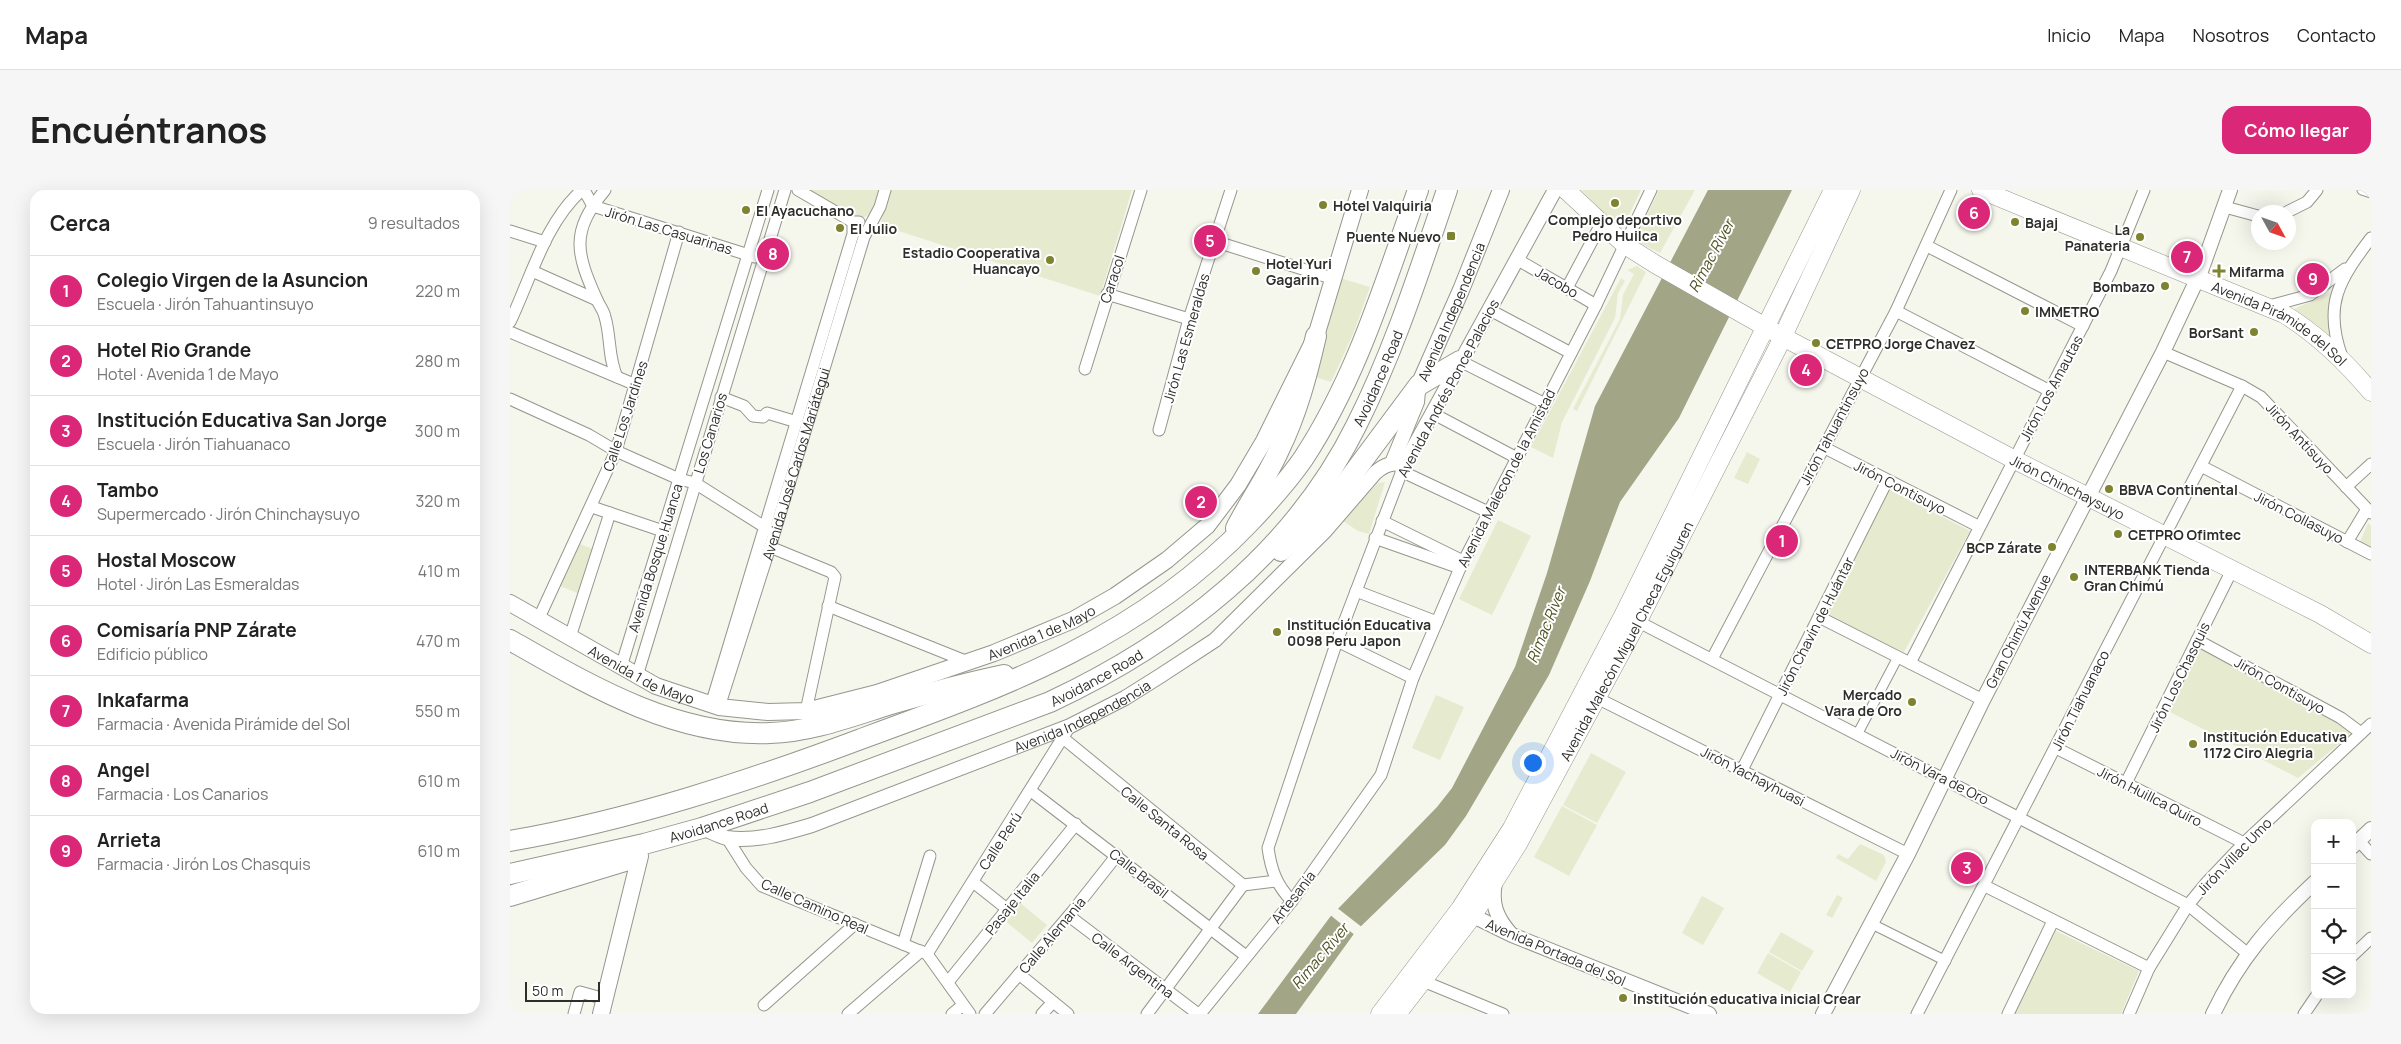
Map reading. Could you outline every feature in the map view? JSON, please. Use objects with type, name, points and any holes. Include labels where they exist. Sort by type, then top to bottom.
[{"type":"highway","name":"Avoidance Road","points":[[510,841],[638,813],[755,778],[957,704],[1050,665],[1122,626],[1157,604],[1226,547],[1284,484],[1330,415],[1354,365],[1418,190]]},
{"type":"highway","name":"Avoidance Road","points":[[510,874],[672,837],[810,792],[1050,702],[1097,679],[1173,633],[1244,576],[1297,516],[1327,476],[1356,427],[1382,367],[1447,190]]},
{"type":"highway","points":[[1226,547],[1279,451],[1292,422],[1309,369],[1316,336]]},
{"type":"highway","points":[[1244,576],[1288,546],[1311,523],[1363,462],[1419,385],[1460,361]]},
{"type":"highway","points":[[510,640],[619,699],[656,715],[741,732],[771,733],[819,726],[949,686],[1050,665]]},
{"type":"highway","points":[[510,896],[640,856],[672,837]]},
{"type":"main road","name":"Avenida 1 de Mayo","points":[[510,603],[637,676],[671,692],[715,706],[768,712],[806,711],[877,694],[968,662],[1073,620],[1115,596],[1168,560],[1207,526],[1238,485],[1264,441],[1316,336],[1360,190]]},
{"type":"main road","name":"Avenida Independencia","points":[[1419,385],[1461,290],[1501,190]]},
{"type":"main road","points":[[1566,190],[1625,245],[1760,324]]},
{"type":"main road","name":"Avenida Malecón Miguel Checa Eguiguren","points":[[1380,1014],[1466,913],[1495,883],[1518,844],[1597,698],[1760,324],[1833,190]]},
{"type":"main road","name":"Avenida Malecón Miguel Checa Eguiguren","points":[[1397,1014],[1423,981],[1466,913],[1631,617],[1782,337],[1851,190]]},
{"type":"main road","name":"Avenida Pirámide del Sol","points":[[1981,190],[2284,314],[2308,329],[2342,359],[2371,392]]},
{"type":"main road","name":"Jirón Chinchaysuyo","points":[[1760,324],[2013,459],[2088,495],[2320,614],[2371,644]]},
{"type":"main road","points":[[603,1007],[640,856]]},
{"type":"street","name":"Jirón Las Casuarinas","points":[[583,190],[593,206],[764,260]]},
{"type":"street","points":[[511,317],[545,242],[573,198],[583,190]]},
{"type":"street","points":[[605,190],[583,223],[579,241],[582,262],[605,316],[612,367],[617,377]]},
{"type":"street","name":"Avenida Bosque Huanca","points":[[621,667],[768,190]]},
{"type":"street","name":"Los Canarios","points":[[637,676],[786,190]]},
{"type":"street","points":[[798,190],[853,222],[873,221]]},
{"type":"street","name":"Avenida José Carlos Mariátegui","points":[[715,706],[864,237],[873,221],[885,190]]},
{"type":"street","name":"Caracol","points":[[1085,369],[1141,190]]},
{"type":"street","name":"Jirón Las Esmeraldas","points":[[1160,430],[1190,319],[1230,190]]},
{"type":"street","name":"Avenida Andrés Ponce Palacios","points":[[1292,901],[1276,881],[1270,866],[1268,848],[1337,641],[1382,522],[1399,465],[1432,413],[1555,190]]},
{"type":"street","name":"Avenida Malecon de la Amistad","points":[[1381,775],[1413,678],[1461,564],[1596,305],[1651,190]]},
{"type":"street","name":"Jirón Tahuantinsuyo","points":[[1712,659],[1822,447],[1896,311],[1951,190]]},
{"type":"street","name":"Jirón Los Amautas","points":[[1910,663],[1978,526],[2083,326],[2121,247],[2144,190]]},
{"type":"street","name":"Gran Chimú Avenue","points":[[1823,1014],[1908,854],[1983,700],[2163,352],[2198,279],[2230,190]]},
{"type":"street","points":[[2296,208],[2307,202],[2317,190]]},
{"type":"street","points":[[2362,190],[2371,193]]},
{"type":"street","points":[[2225,207],[2251,214]]},
{"type":"street","name":"Avenida José Carlos Mariátegui","points":[[715,706],[770,547],[770,530],[797,422],[853,234],[853,222]]},
{"type":"street","points":[[1567,288],[1601,224]]},
{"type":"street","points":[[510,231],[545,242]]},
{"type":"street","name":"Calle Los Jardines","points":[[538,620],[592,507],[616,451],[679,232]]},
{"type":"street","points":[[2342,359],[2333,325],[2333,307],[2337,292],[2349,267],[2371,238]]},
{"type":"street","points":[[1214,241],[1334,279]]},
{"type":"street","points":[[1927,246],[2083,326]]},
{"type":"street","name":"Jacobo","points":[[1518,260],[1596,305]]},
{"type":"street","points":[[2267,306],[2310,295],[2349,267]]},
{"type":"street","points":[[532,271],[597,300]]},
{"type":"street","points":[[1107,294],[1190,319]]},
{"type":"street","points":[[1490,310],[1571,353]]},
{"type":"street","points":[[1896,311],[2050,391]]},
{"type":"street","points":[[510,332],[636,385]]},
{"type":"street","name":"Jirón Antisuyo","points":[[2163,352],[2242,386],[2261,397],[2369,511]]},
{"type":"street","points":[[1460,361],[1545,404]]},
{"type":"street","points":[[712,374],[727,379]]},
{"type":"street","name":"Avenida Independencia","points":[[702,828],[727,838],[770,836],[812,825],[1070,726],[1125,698],[1216,640],[1325,531],[1375,473],[1399,465],[1417,402],[1419,385]]},
{"type":"street","name":"Jirón Tiahuanaco","points":[[1917,1014],[1985,886],[2018,816],[2056,748],[2242,386]]},
{"type":"street","points":[[721,397],[744,406],[753,416],[763,417],[767,413],[797,422]]},
{"type":"street","points":[[510,399],[589,434],[616,451],[679,479],[695,483],[770,530]]},
{"type":"street","points":[[1432,413],[1517,458]]},
{"type":"street","name":"Jirón Contisuyo","points":[[1822,447],[1978,526]]},
{"type":"street","points":[[2346,487],[2371,464]]},
{"type":"street","points":[[1399,465],[1488,512]]},
{"type":"street","name":"Jirón Collasuyo","points":[[2201,466],[2371,554]]},
{"type":"street","name":"Jirón Chavín de Huántar","points":[[1742,770],[1887,481]]},
{"type":"street","points":[[592,507],[663,531]]},
{"type":"street","points":[[2348,542],[2369,511]]},
{"type":"street","points":[[570,637],[610,513]]},
{"type":"street","points":[[1382,522],[1461,564]]},
{"type":"street","points":[[1375,538],[1461,564]]},
{"type":"street","points":[[770,547],[834,574],[806,711]]},
{"type":"street","name":"Jirón Los Chasquis","points":[[2126,784],[2232,570]]},
{"type":"street","points":[[1356,591],[1437,622]]},
{"type":"street","points":[[828,606],[968,662]]},
{"type":"street","name":"Jirón Vara de Oro","points":[[1631,617],[2188,905],[2248,953]]},
{"type":"street","points":[[1819,617],[1983,700]]},
{"type":"street","name":"Jirón Contisuyo","points":[[2197,640],[2341,718],[2361,733]]},
{"type":"street","points":[[1337,641],[1413,678]]},
{"type":"street","points":[[1858,733],[1898,657]]},
{"type":"street","name":"Jirón Yachayhuasi","points":[[1597,698],[1908,854]]},
{"type":"street","name":"Jirón Villac Umo","points":[[2129,1014],[2148,968],[2188,905],[2244,843],[2371,724]]},
{"type":"street","name":"Calle Perú","points":[[924,953],[973,882],[1070,726]]},
{"type":"street","name":"Calle Santa Rosa","points":[[1063,738],[1243,885]]},
{"type":"street","name":"Jirón Huillca Quiro","points":[[2056,748],[2244,843]]},
{"type":"street","name":"Artesanía","points":[[1199,1014],[1292,901],[1381,775]]},
{"type":"street","name":"Calle Brasil","points":[[1031,791],[1117,855],[1246,956]]},
{"type":"street","name":"Pasaje Italia","points":[[948,982],[1076,824]]},
{"type":"street","points":[[2371,829],[2356,844],[2371,854]]},
{"type":"street","name":"Calle Camino Real","points":[[727,838],[746,868],[762,886],[924,953]]},
{"type":"street","name":"Calle Alemania","points":[[985,1014],[1069,916],[1117,855]]},
{"type":"street","points":[[903,944],[930,856]]},
{"type":"street","points":[[1147,1014],[1243,885],[1276,881]]},
{"type":"street","points":[[973,882],[1007,909]]},
{"type":"street","points":[[1495,883],[1492,897],[1495,908],[1498,917],[1512,935]]},
{"type":"street","points":[[1985,886],[2053,922],[2148,968]]},
{"type":"street","points":[[2213,1014],[2232,976],[2248,953],[2276,919],[2311,886]]},
{"type":"street","name":"Avenida Portada del Sol","points":[[1466,913],[1512,935],[1709,1014]]},
{"type":"street","name":"Calle Argentina","points":[[1069,916],[1199,1014]]},
{"type":"street","points":[[2008,1014],[2053,922]]},
{"type":"street","points":[[764,1005],[855,924]]},
{"type":"street","points":[[1872,924],[1946,961]]},
{"type":"street","points":[[2354,954],[2371,938]]},
{"type":"street","points":[[848,1014],[924,953],[967,1009],[952,1014]]},
{"type":"street","points":[[1019,974],[1068,1014]]},
{"type":"street","points":[[1423,981],[1502,1014]]},
{"type":"street","points":[[574,1014],[580,992],[603,1007]]},
{"type":"street","points":[[2304,1014],[2314,999]]},
{"type":"street","points":[[1042,1014],[1053,1002]]},
{"type":"shaded area","points":[[805,190],[878,190],[870,213],[857,219]]},
{"type":"shaded area","name":"Estadio Cooperativa Huancayo","points":[[891,190],[1132,190],[1100,296],[880,225]]},
{"type":"shaded area","name":"Complejo deportivo Pedro Huilca","points":[[1581,190],[1641,190],[1629,215],[1611,220]]},
{"type":"shaded area","points":[[1659,190],[1695,190],[1660,253],[1638,242],[1637,236]]},
{"type":"shaded area","points":[[1637,266],[1646,272],[1577,411],[1573,409],[1620,319],[1623,295],[1634,274],[1627,270]]},
{"type":"shaded area","points":[[1340,278],[1370,287],[1353,334],[1331,382],[1315,377]]},
{"type":"shaded area","points":[[1621,278],[1625,281],[1618,293],[1615,318],[1562,422],[1553,458],[1531,447]]},
{"type":"shaded area","points":[[2332,292],[2330,336],[2294,309]]},
{"type":"shaded area","points":[[1747,452],[1760,459],[1748,484],[1734,478]]},
{"type":"shaded area","points":[[1385,482],[1369,534],[1358,531],[1343,521],[1378,483]]},
{"type":"shaded area","points":[[1888,489],[1970,531],[1904,652],[1825,617]]},
{"type":"shaded area","points":[[1498,520],[1531,536],[1492,615],[1459,599]]},
{"type":"shaded area","points":[[2368,523],[2371,526],[2371,547],[2360,542]]},
{"type":"shaded area","points":[[577,543],[596,550],[580,594],[560,586]]},
{"type":"shaded area","points":[[2201,648],[2342,722],[2352,733],[2298,778],[2168,711]]},
{"type":"shaded area","points":[[1436,695],[1464,707],[1440,760],[1412,748]]},
{"type":"shaded area","points":[[1591,753],[1626,772],[1597,823],[1563,805]]},
{"type":"shaded area","points":[[1562,806],[1597,825],[1569,876],[1534,857]]},
{"type":"shaded area","points":[[1860,844],[1884,855],[1886,862],[1876,881],[1836,858],[1838,854],[1848,859]]},
{"type":"shaded area","points":[[1837,895],[1843,898],[1832,918],[1826,915]]},
{"type":"shaded area","points":[[1702,896],[1724,908],[1703,945],[1682,933]]},
{"type":"shaded area","points":[[1019,902],[1047,925],[1032,943],[1004,920]]},
{"type":"shaded area","points":[[2054,930],[2139,971],[2121,1014],[2012,1014]]},
{"type":"shaded area","points":[[1781,932],[1814,951],[1802,971],[1769,952]]},
{"type":"shaded area","points":[[1768,953],[1801,972],[1790,992],[1757,973]]},
{"type":"water","name":"Rimac River","points":[[1708,190],[1792,190],[1679,418],[1620,502],[1590,581],[1549,675],[1466,816],[1445,845],[1356,931],[1296,1014],[1258,1014],[1330,917],[1437,807],[1452,788],[1515,667],[1547,573],[1595,406]]},
{"type":"pier","points":[[1336,907],[1363,928],[1356,936],[1329,914]]},
{"type":"place","name":"Complejo deportivo Pedro Huilca","points":[[1615,203]]},
{"type":"place","name":"Hotel Valquiria","points":[[1323,205]]},
{"type":"place","name":"El Ayacuchano","points":[[746,210]]},
{"type":"place","name":"Comisaría PNP Zárate","points":[[1974,213]]},
{"type":"place","name":"Bajaj","points":[[2015,222]]},
{"type":"place","name":"El Julio","points":[[840,228]]},
{"type":"place","name":"Puente Nuevo","points":[[1451,236]]},
{"type":"place","name":"La Panateria","points":[[2140,237]]},
{"type":"place","name":"Hostal Moscow","points":[[1210,241]]},
{"type":"place","name":"Angel","points":[[773,254]]},
{"type":"place","name":"Inkafarma","points":[[2187,257]]},
{"type":"place","name":"Estadio Cooperativa Huancayo","points":[[1050,260]]},
{"type":"place","name":"Hotel Yuri Gagarin","points":[[1256,271]]},
{"type":"place","name":"Mifarma","points":[[2219,271]]},
{"type":"place","name":"Arrieta","points":[[2313,279]]},
{"type":"place","name":"Bombazo","points":[[2165,286]]},
{"type":"place","name":"IMMETRO","points":[[2025,311]]},
{"type":"place","name":"BorSant","points":[[2254,332]]},
{"type":"place","name":"CETPRO Jorge Chavez","points":[[1816,343]]},
{"type":"place","name":"Tambo","points":[[1806,370]]},
{"type":"place","name":"BBVA Continental","points":[[2109,489]]},
{"type":"place","name":"Hotel Rio Grande","points":[[1201,502]]},
{"type":"place","name":"CETPRO Ofimtec","points":[[2118,534]]},
{"type":"place","name":"Colegio Virgen de la Asuncion","points":[[1782,541]]},
{"type":"place","name":"BCP Zárate","points":[[2052,547]]},
{"type":"place","name":"INTERBANK Tienda Gran Chimú","points":[[2074,577]]},
{"type":"place","name":"Institución Educativa 0098 Peru Japon","points":[[1277,632]]},
{"type":"place","name":"Mercado Vara de Oro","points":[[1912,702]]},
{"type":"place","name":"Institución Educativa 1172 Ciro Alegria","points":[[2193,744]]},
{"type":"place","name":"Institución Educativa San Jorge","points":[[1967,868]]},
{"type":"place","name":"Institución educativa inicial Crear","points":[[1623,998]]}]
